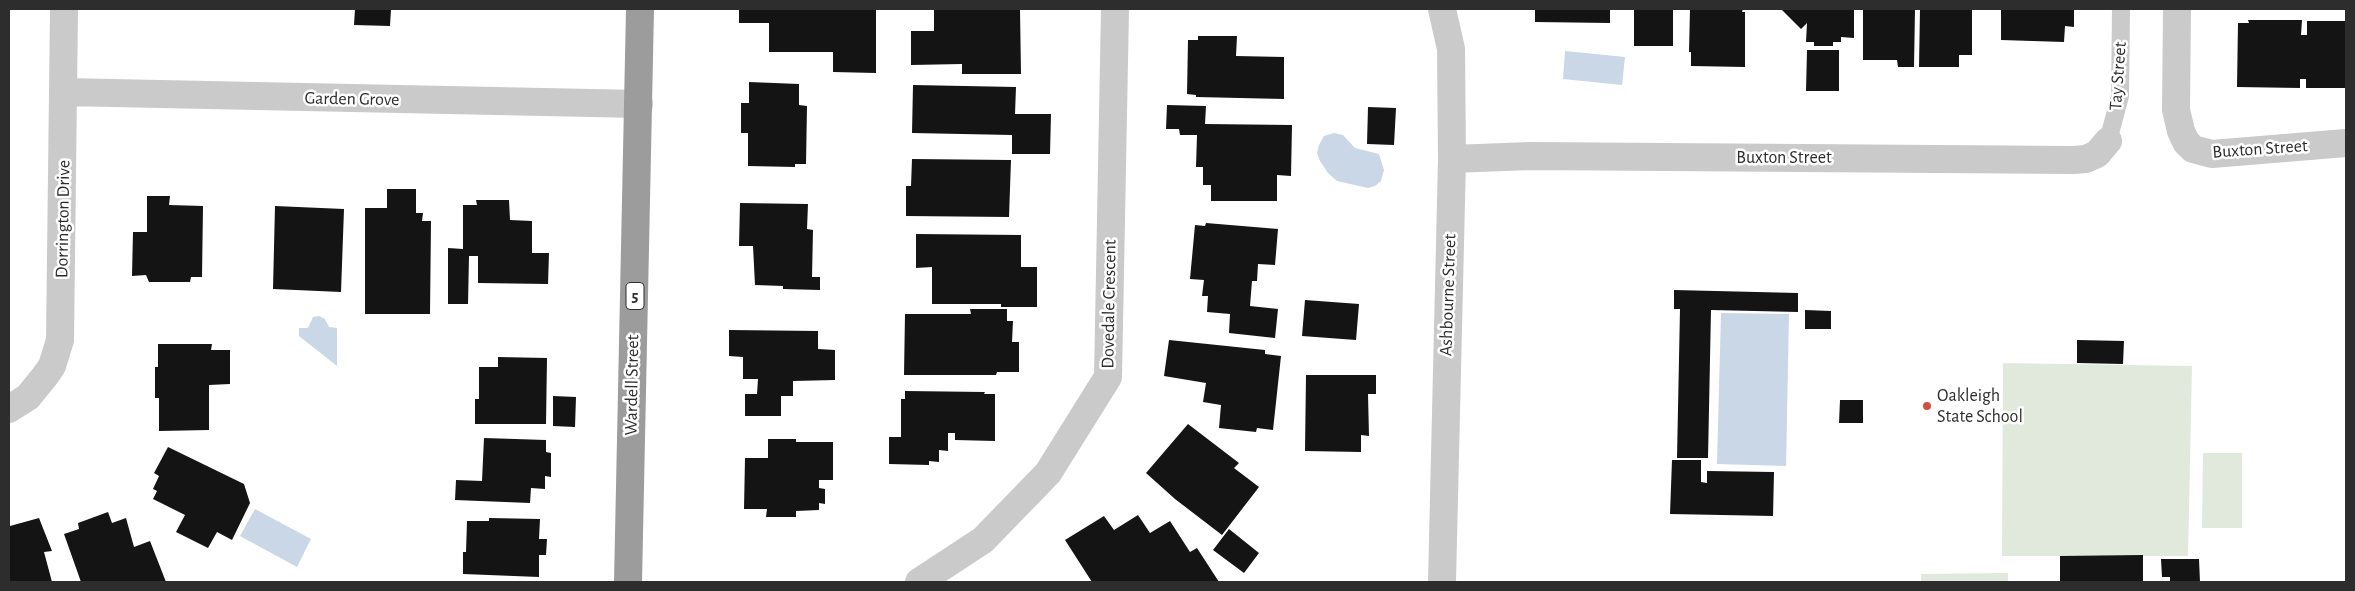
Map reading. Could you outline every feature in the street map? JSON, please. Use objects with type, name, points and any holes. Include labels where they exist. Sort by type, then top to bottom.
[{"type":"highway","name":"Wardell Street","points":[[628,582],[640,9]]},
{"type":"street","name":"Dorrington Drive","points":[[9,409],[28,396],[45,376],[52,366],[60,340],[65,92],[64,9]]},
{"type":"street","name":"Dovedale Crescent","points":[[919,582],[983,540],[1048,473],[1108,377],[1114,9]]},
{"type":"street","name":"Ashbourne Street","points":[[1442,9],[1452,48],[1452,159],[1442,582]]},
{"type":"street","name":"Buxton Street","points":[[2177,9],[2176,104],[2182,135],[2193,149],[2212,154],[2346,143]]},
{"type":"street","name":"Garden Grove","points":[[65,92],[639,104]]},
{"type":"street","name":"Buxton Street","points":[[1452,159],[1530,156],[2072,160],[2086,159],[2098,154],[2108,141]]},
{"type":"lane","name":"Tay Street","points":[[2108,141],[2120,96],[2121,9]]},
{"type":"shaded area","points":[[2003,363],[2192,366],[2188,556],[2002,556]]},
{"type":"shaded area","points":[[2203,453],[2242,453],[2242,528],[2202,528]]},
{"type":"shaded area","points":[[2008,573],[2008,582],[1921,582],[1921,574]]},
{"type":"water","points":[[1565,51],[1625,57],[1622,85],[1563,79]]},
{"type":"water","points":[[1334,133],[1343,135],[1355,148],[1379,154],[1384,170],[1381,181],[1375,186],[1368,188],[1337,181],[1328,173],[1317,153],[1324,136]]},
{"type":"water","points":[[1721,313],[1789,314],[1786,466],[1717,464]]},
{"type":"water","points":[[319,316],[325,319],[329,327],[337,328],[337,366],[299,336],[299,328],[308,328],[313,317]]},
{"type":"water","points":[[255,509],[311,539],[297,567],[240,536]]},
{"type":"building","points":[[355,9],[391,9],[390,26],[354,25]]},
{"type":"building","points":[[739,9],[876,9],[876,73],[833,72],[833,52],[769,52],[769,23],[739,23]]},
{"type":"building","points":[[934,9],[1020,9],[1021,74],[962,74],[962,64],[911,65],[911,31],[934,31]]},
{"type":"building","points":[[1535,9],[1610,9],[1610,23],[1535,22]]},
{"type":"building","points":[[1634,9],[1673,9],[1673,46],[1634,46]]},
{"type":"building","points":[[1690,9],[1743,9],[1742,12],[1745,12],[1745,67],[1691,66],[1691,52],[1689,52]]},
{"type":"building","points":[[1781,9],[1854,9],[1854,38],[1841,37],[1841,42],[1833,42],[1833,46],[1814,46],[1814,42],[1806,42],[1807,23],[1801,29]]},
{"type":"building","points":[[1863,9],[1915,9],[1914,67],[1898,67],[1897,60],[1863,60]]},
{"type":"building","points":[[1920,9],[1972,9],[1972,55],[1959,55],[1959,67],[1919,67]]},
{"type":"building","points":[[2001,9],[2074,9],[2074,27],[2065,26],[2064,42],[2001,40]]},
{"type":"building","points":[[2248,20],[2302,20],[2301,35],[2307,35],[2307,21],[2346,21],[2346,88],[2306,88],[2306,79],[2300,79],[2300,88],[2237,87],[2238,23],[2249,23]]},
{"type":"building","points":[[1198,36],[1237,36],[1236,56],[1284,57],[1284,99],[1196,97],[1196,95],[1187,94],[1188,40],[1198,40]]},
{"type":"building","points":[[1807,50],[1839,50],[1839,91],[1806,91]]},
{"type":"building","points":[[749,82],[799,84],[799,105],[807,106],[806,164],[795,164],[795,167],[748,166],[748,133],[741,133],[741,103],[749,103]]},
{"type":"building","points":[[913,85],[1016,87],[1015,114],[1051,114],[1050,154],[1012,154],[1012,135],[912,133]]},
{"type":"building","points":[[1167,105],[1206,106],[1205,124],[1292,125],[1291,176],[1277,175],[1277,201],[1211,201],[1211,185],[1203,185],[1203,167],[1196,167],[1197,135],[1180,135],[1179,129],[1166,129]]},
{"type":"building","points":[[1368,107],[1396,108],[1394,145],[1367,144]]},
{"type":"building","points":[[912,159],[1011,160],[1009,217],[906,216],[906,186],[911,186]]},
{"type":"building","points":[[387,189],[416,189],[416,213],[423,213],[422,221],[431,221],[430,314],[365,314],[365,208],[387,208]]},
{"type":"building","points":[[147,196],[170,196],[169,205],[203,206],[202,277],[191,277],[190,282],[149,282],[146,275],[132,276],[133,232],[147,232]]},
{"type":"building","points":[[476,200],[509,200],[510,220],[532,221],[532,253],[549,253],[548,284],[478,283],[478,256],[469,256],[468,304],[448,304],[448,248],[463,249],[463,205],[477,205]]},
{"type":"building","points":[[740,203],[808,204],[807,229],[813,230],[812,277],[820,277],[820,290],[783,289],[783,286],[755,285],[753,246],[739,246]]},
{"type":"building","points":[[275,206],[344,209],[341,292],[273,289]]},
{"type":"building","points":[[1206,223],[1278,229],[1275,265],[1258,264],[1257,281],[1252,281],[1250,306],[1278,309],[1275,338],[1229,333],[1230,314],[1207,312],[1208,296],[1202,296],[1204,280],[1190,279],[1195,225],[1205,226]]},
{"type":"building","points":[[916,234],[1021,235],[1021,267],[1037,267],[1037,307],[1001,307],[1001,304],[932,304],[932,267],[916,268]]},
{"type":"building","points":[[1674,290],[1798,293],[1798,312],[1711,310],[1708,458],[1677,458],[1680,309],[1674,309]]},
{"type":"building","points":[[1305,300],[1359,304],[1356,340],[1302,336]]},
{"type":"building","points":[[970,309],[1007,309],[1007,321],[1013,321],[1012,342],[1019,342],[1019,372],[997,372],[996,375],[904,375],[905,314],[971,314]]},
{"type":"building","points":[[1805,310],[1831,311],[1831,329],[1805,329]]},
{"type":"building","points":[[729,330],[818,331],[818,349],[835,350],[835,380],[793,381],[793,396],[781,396],[781,416],[745,416],[745,394],[757,394],[758,379],[743,379],[743,357],[729,356]]},
{"type":"building","points":[[1169,340],[1265,350],[1265,354],[1281,356],[1273,430],[1257,428],[1256,432],[1219,428],[1221,405],[1203,402],[1206,383],[1164,376]]},
{"type":"building","points":[[2077,340],[2124,341],[2123,364],[2077,363]]},
{"type":"building","points":[[158,344],[212,344],[211,350],[230,350],[230,384],[209,385],[209,430],[159,431],[159,398],[155,398],[155,367],[158,367]]},
{"type":"building","points":[[498,357],[547,358],[546,424],[475,424],[475,399],[479,399],[479,367],[498,367]]},
{"type":"building","points":[[1306,375],[1376,375],[1376,394],[1368,394],[1369,436],[1361,435],[1361,452],[1305,451]]},
{"type":"building","points":[[905,391],[985,392],[984,394],[995,394],[995,441],[955,440],[955,433],[948,433],[948,451],[939,450],[939,462],[929,461],[929,465],[889,464],[889,437],[901,437],[901,399],[905,399]]},
{"type":"building","points":[[553,396],[576,397],[575,427],[553,426]]},
{"type":"building","points":[[1840,400],[1863,400],[1863,423],[1839,423]]},
{"type":"building","points":[[1188,424],[1239,463],[1234,468],[1259,487],[1222,535],[1175,499],[1146,473]]},
{"type":"building","points":[[484,438],[546,440],[546,452],[551,453],[551,477],[545,476],[545,489],[531,488],[530,503],[455,500],[456,480],[482,481]]},
{"type":"building","points":[[768,439],[796,439],[796,442],[833,442],[833,480],[819,480],[819,488],[825,489],[825,504],[819,503],[819,510],[796,511],[796,517],[766,517],[767,509],[744,509],[745,458],[768,458]]},
{"type":"building","points":[[168,447],[244,484],[250,503],[232,540],[217,532],[208,548],[176,532],[185,515],[153,499],[157,491],[153,489],[159,476],[154,473]]},
{"type":"building","points":[[1672,460],[1701,460],[1701,482],[1707,483],[1707,471],[1774,472],[1773,516],[1670,514]]},
{"type":"building","points":[[108,512],[112,523],[126,518],[134,547],[150,541],[166,582],[81,582],[64,534],[79,529],[78,523]]},
{"type":"building","points":[[1138,515],[1150,533],[1170,521],[1190,552],[1197,548],[1219,582],[1092,582],[1065,540],[1104,516],[1114,530]]},
{"type":"building","points":[[39,518],[52,551],[44,552],[52,582],[9,582],[9,522],[10,526]]},
{"type":"building","points":[[489,518],[540,519],[539,539],[547,539],[546,555],[539,555],[539,577],[463,574],[463,552],[466,552],[467,521],[489,521]]},
{"type":"building","points":[[1229,529],[1259,553],[1244,573],[1213,550]]},
{"type":"building","points":[[2143,555],[2143,582],[2060,582],[2060,556]]},
{"type":"building","points":[[2161,559],[2199,559],[2200,582],[2170,582],[2170,577],[2162,577]]},
{"type":"place","name":"Oakleigh State School","points":[[1927,406]]}]
